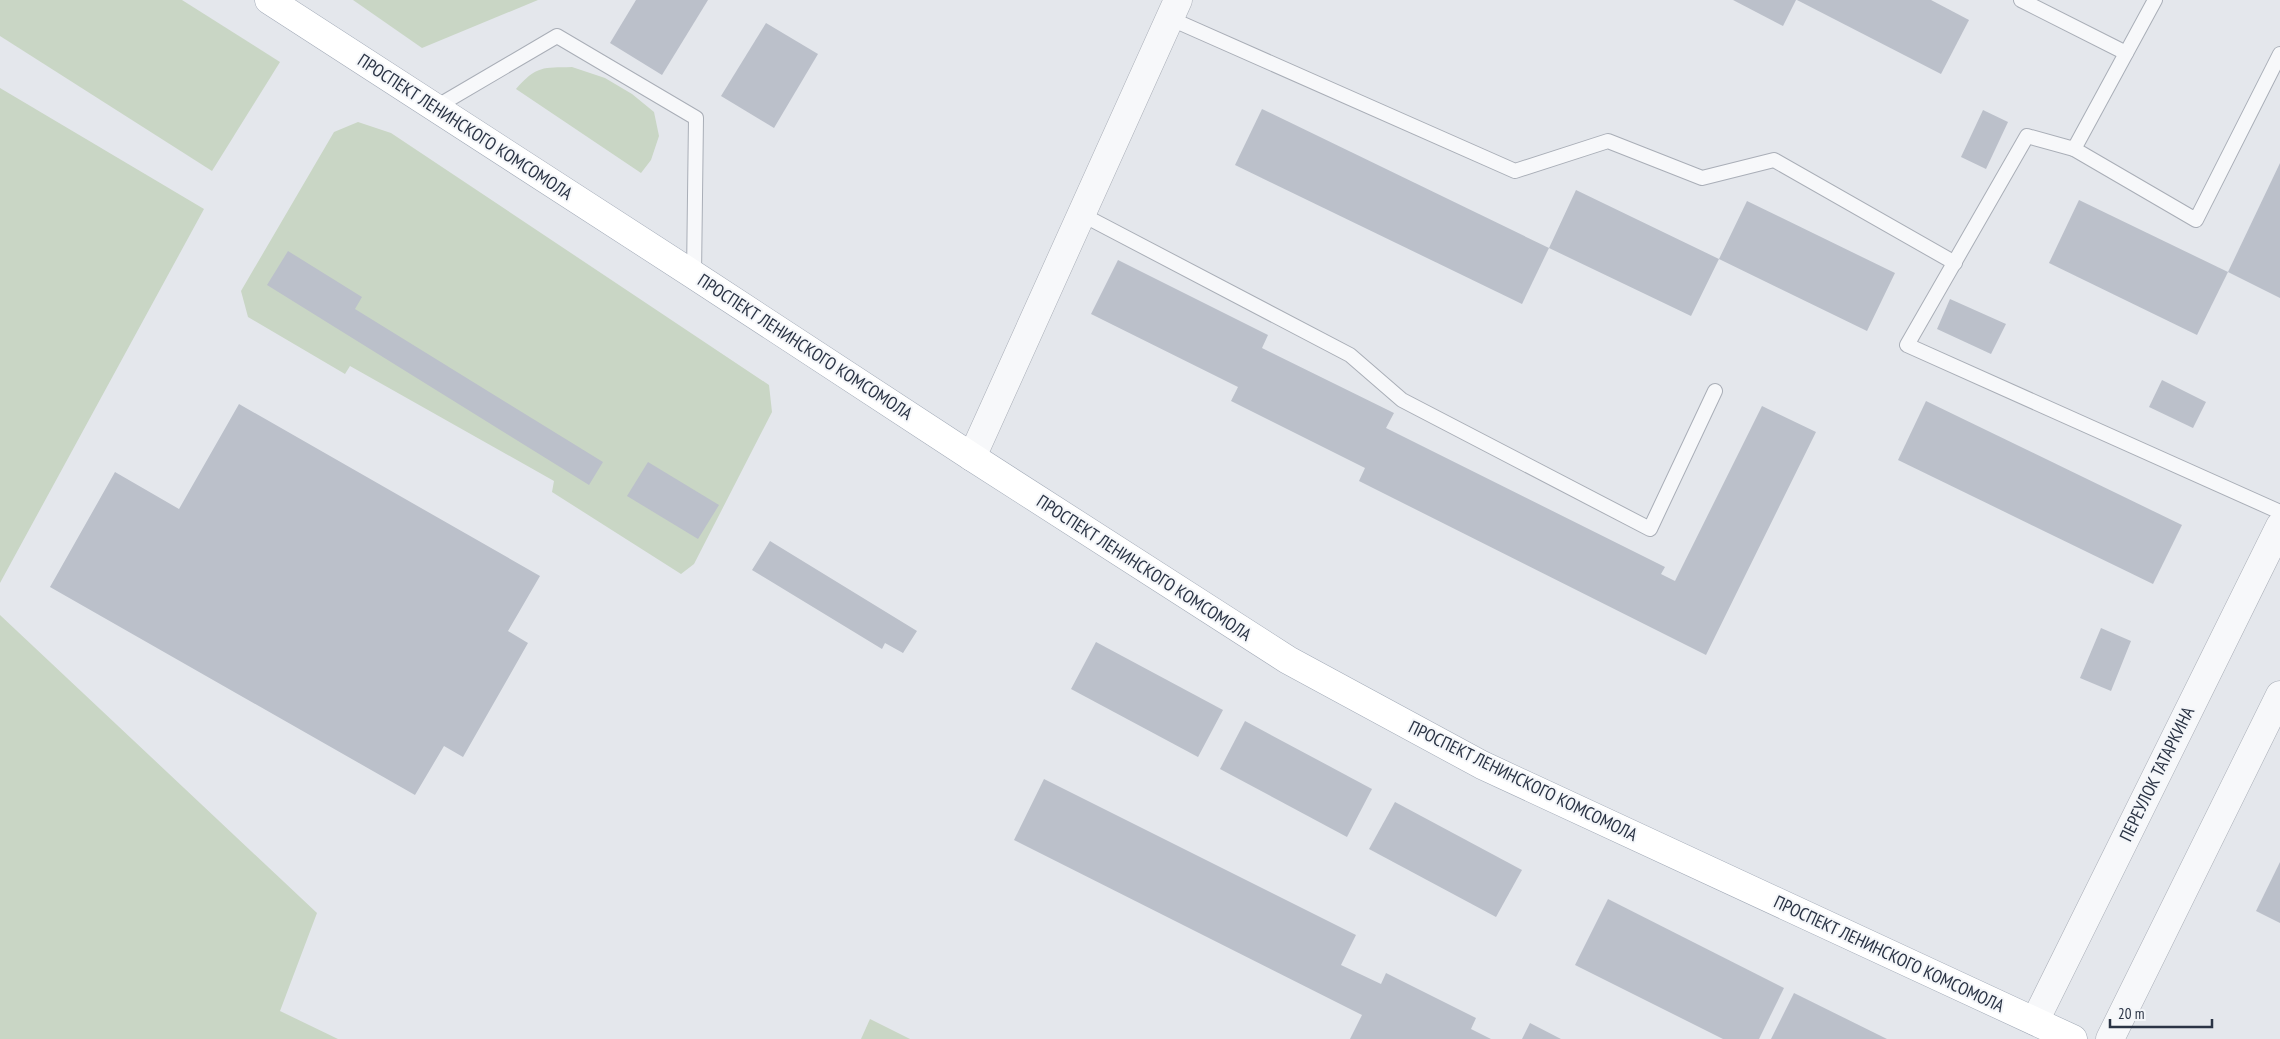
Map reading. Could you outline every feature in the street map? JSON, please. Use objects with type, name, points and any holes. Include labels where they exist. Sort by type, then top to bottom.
[{"type":"main road","name":"ПРОСПЕКТ ЛЕНИНСКОГО КОМСОМОЛА","points":[[270,0],[972,457],[1288,660],[1474,761],[2073,1039]]},
{"type":"street","points":[[972,457],[1173,9]]},
{"type":"street","name":"ПЕРЕУЛОК ТАТАРКИНА","points":[[2035,1021],[2280,526]]},
{"type":"street","points":[[2110,1039],[2280,696]]},
{"type":"lane","points":[[2021,0],[2126,53]]},
{"type":"lane","points":[[2074,149],[2155,0]]},
{"type":"lane","points":[[1173,9],[1515,171],[1608,141],[1702,178],[1774,160],[1955,263]]},
{"type":"lane","points":[[436,107],[557,36],[696,118],[694,275]]},
{"type":"lane","points":[[2280,54],[2196,220],[2074,149],[2027,136],[1907,346],[2280,512]]},
{"type":"lane","points":[[1081,214],[1350,355],[1402,400],[1650,529],[1715,391]]},
{"type":"green space","points":[[0,0],[182,0],[280,62],[212,171],[0,36]]},
{"type":"green space","points":[[353,0],[538,0],[422,48]]},
{"type":"green space","points":[[572,67],[605,78],[632,94],[654,112],[659,136],[651,160],[641,173],[516,89],[523,81],[541,69]]},
{"type":"green space","points":[[0,88],[204,209],[0,583]]},
{"type":"green space","points":[[358,122],[391,133],[769,385],[772,412],[694,564],[681,574],[552,492],[554,481],[350,366],[345,374],[248,317],[241,291],[334,132]]},
{"type":"green space","points":[[0,615],[317,913],[280,1011],[338,1039],[0,1039]]},
{"type":"green space","points":[[870,1019],[910,1039],[861,1039]]},
{"type":"building","points":[[636,0],[708,0],[662,75],[610,43]]},
{"type":"building","points":[[1733,0],[1796,0],[1783,26]]},
{"type":"building","points":[[1797,0],[1931,0],[1969,20],[1941,74]]},
{"type":"building","points":[[766,23],[818,54],[774,128],[721,96]]},
{"type":"building","points":[[1262,109],[1549,248],[1522,304],[1235,165]]},
{"type":"building","points":[[1983,110],[2008,122],[1986,169],[1961,157]]},
{"type":"building","points":[[2280,163],[2280,298],[2228,272]]},
{"type":"building","points":[[1576,190],[1719,259],[1691,316],[1549,248]]},
{"type":"building","points":[[2079,200],[2228,272],[2197,335],[2049,263]]},
{"type":"building","points":[[1747,201],[1895,273],[1867,331],[1719,259]]},
{"type":"building","points":[[288,251],[362,297],[355,309],[603,462],[589,485],[267,285]]},
{"type":"building","points":[[1118,260],[1268,335],[1262,348],[1394,413],[1386,428],[1665,567],[1661,574],[1675,581],[1762,406],[1816,432],[1706,655],[1359,481],[1365,468],[1231,401],[1238,387],[1091,314]]},
{"type":"building","points":[[1950,299],[2006,324],[1991,354],[1937,329]]},
{"type":"building","points":[[2162,380],[2206,402],[2193,428],[2149,407]]},
{"type":"building","points":[[1926,401],[2182,525],[2153,584],[1898,460]]},
{"type":"building","points":[[239,404],[540,576],[508,631],[528,643],[495,701],[463,757],[444,746],[415,795],[50,587],[115,472],[179,509]]},
{"type":"building","points":[[648,462],[719,505],[698,539],[627,496]]},
{"type":"building","points":[[770,541],[917,631],[903,653],[885,643],[882,649],[752,570]]},
{"type":"building","points":[[2101,628],[2131,641],[2111,691],[2080,678]]},
{"type":"building","points":[[1096,642],[1223,710],[1198,757],[1071,689]]},
{"type":"building","points":[[1245,721],[1372,789],[1347,837],[1220,769]]},
{"type":"building","points":[[1044,779],[1356,935],[1341,965],[1381,984],[1386,973],[1476,1018],[1471,1029],[1491,1039],[1350,1039],[1362,1015],[1014,840]]},
{"type":"building","points":[[1395,802],[1522,870],[1496,917],[1369,849]]},
{"type":"building","points":[[2280,862],[2280,923],[2256,911]]},
{"type":"building","points":[[1608,899],[1784,988],[1759,1039],[1723,1039],[1575,965]]},
{"type":"building","points":[[1794,993],[1887,1039],[1771,1039]]},
{"type":"building","points":[[1530,1023],[1561,1039],[1522,1039]]}]
